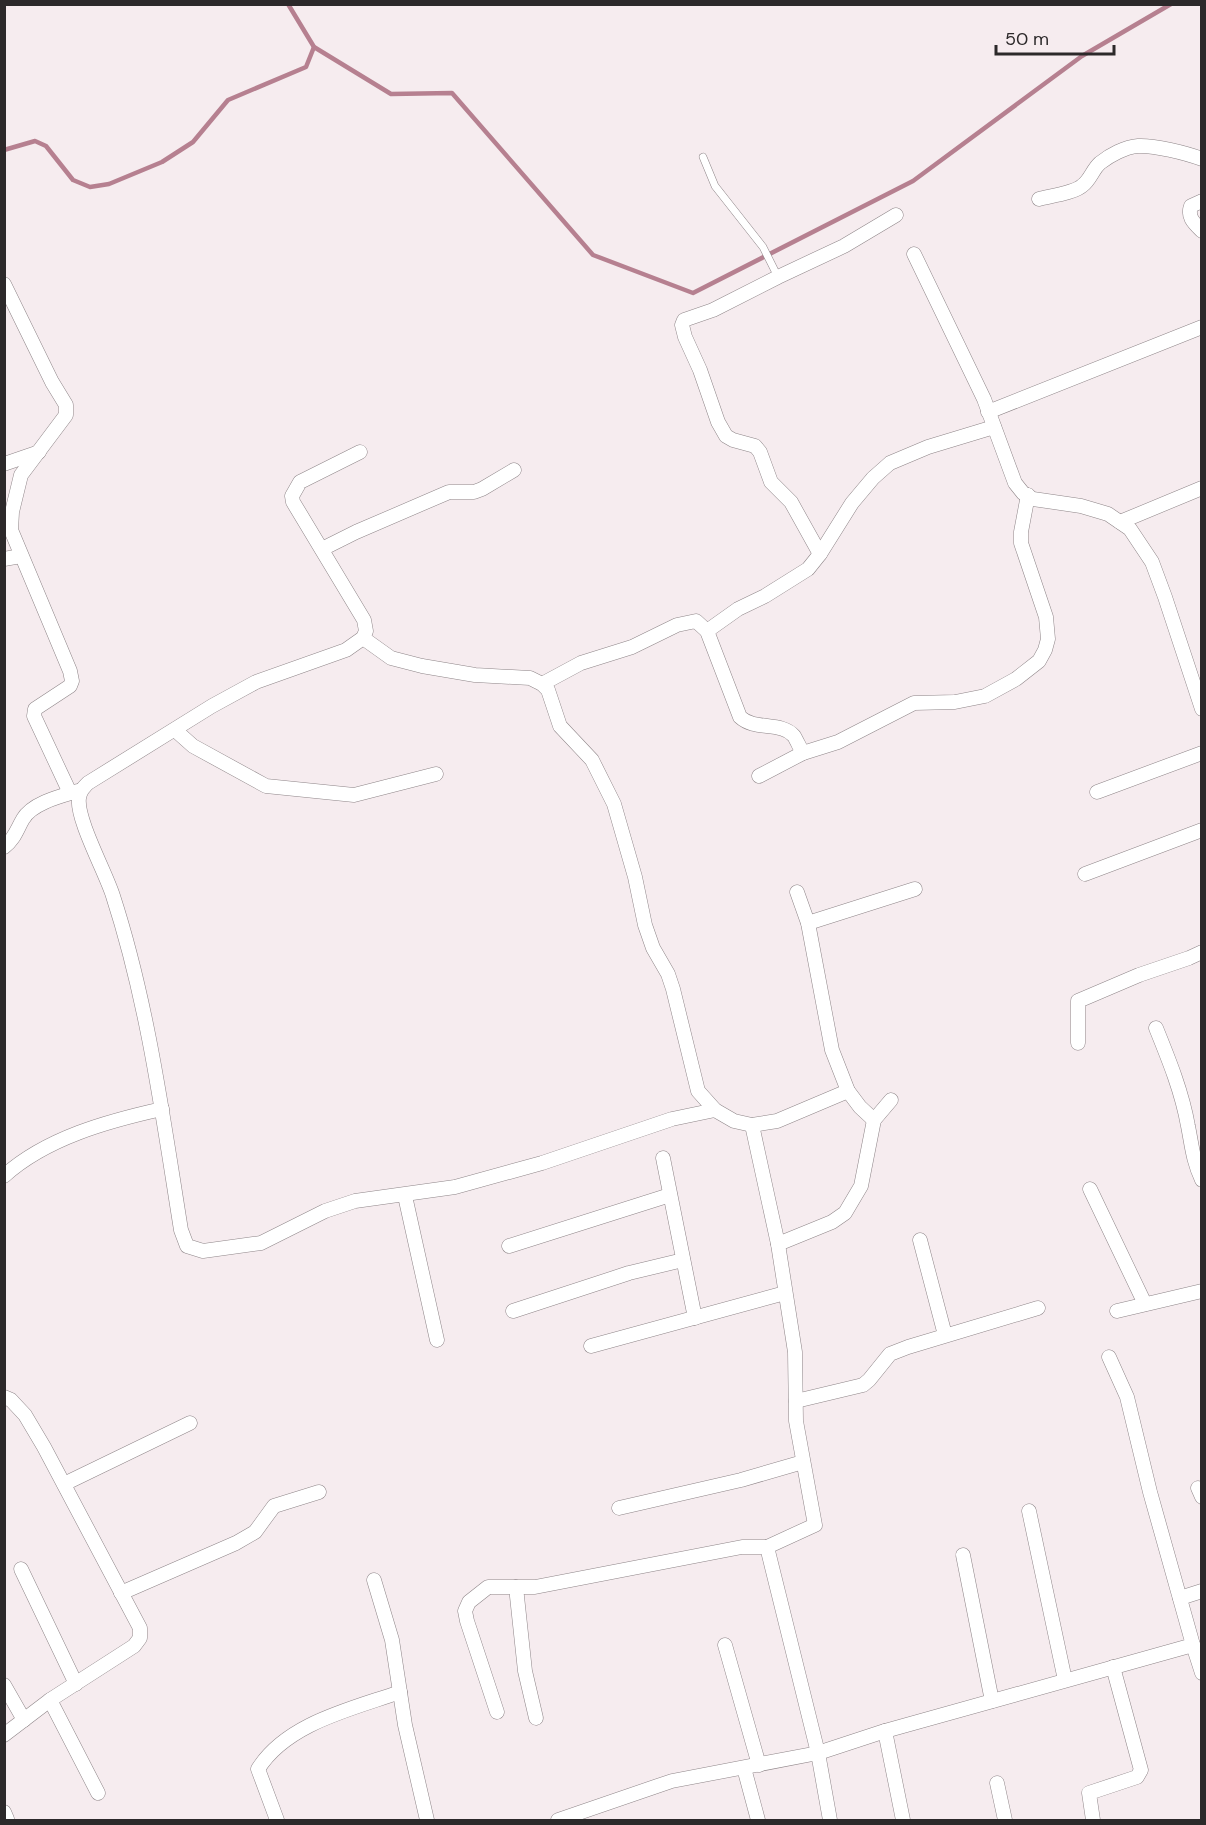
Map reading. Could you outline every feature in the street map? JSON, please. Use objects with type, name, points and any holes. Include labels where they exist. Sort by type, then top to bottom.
[{"type":"street","points":[[1039,199],[1085,185],[1088,177],[1099,164],[1120,150],[1138,146],[1187,153],[1202,159]]},
{"type":"street","points":[[1202,201],[1191,206],[1189,212],[1202,231]]},
{"type":"street","points":[[820,554],[791,502],[771,482],[760,452],[755,446],[726,436],[718,422],[682,325],[684,320],[713,310],[776,274],[844,246],[896,215]]},
{"type":"street","points":[[915,254],[988,411],[1015,483],[1033,499],[1081,506],[1108,514],[1130,529],[1152,562],[1188,662],[1202,709]]},
{"type":"street","points":[[4,284],[52,382],[66,405],[66,415],[21,475],[12,512],[11,530],[70,671],[72,681],[70,686],[35,709],[34,716],[79,801],[81,815],[113,895],[142,1001],[181,1230],[188,1246],[194,1250],[203,1251],[261,1243],[325,1211],[355,1201],[405,1196],[455,1187],[542,1163],[672,1119],[715,1110]]},
{"type":"street","points":[[988,411],[1202,327]]},
{"type":"street","points":[[707,631],[738,609],[765,596],[808,568],[820,554],[852,503],[873,478],[891,463],[928,447],[994,427]]},
{"type":"street","points":[[4,464],[39,452]]},
{"type":"street","points":[[4,847],[17,832],[24,817],[35,807],[75,792],[212,706],[256,682],[346,650],[363,638],[366,631],[364,620],[293,502],[293,491],[300,482],[360,452]]},
{"type":"street","points":[[322,549],[449,492],[474,492],[482,489],[514,470]]},
{"type":"street","points":[[1120,522],[1202,488]]},
{"type":"street","points":[[759,776],[803,753],[838,742],[914,703],[956,702],[985,696],[1016,680],[1039,661],[1048,639],[1046,617],[1021,543],[1028,495]]},
{"type":"street","points":[[4,559],[21,556]]},
{"type":"street","points":[[542,684],[580,663],[632,647],[677,625],[696,621],[707,631],[740,717],[747,723],[785,730],[793,735],[803,753]]},
{"type":"street","points":[[363,638],[391,658],[475,675],[530,678],[548,690],[561,726],[592,760],[615,804],[645,925],[653,948],[668,974],[673,989],[698,1091],[715,1110],[734,1122],[752,1125],[777,1121],[848,1091]]},
{"type":"street","points":[[175,730],[193,746],[267,786],[354,795],[436,774]]},
{"type":"street","points":[[1097,792],[1202,753]]},
{"type":"street","points":[[1085,873],[1202,830]]},
{"type":"street","points":[[808,923],[915,889]]},
{"type":"street","points":[[797,892],[808,923],[832,1050],[848,1091],[874,1120]]},
{"type":"street","points":[[1078,1043],[1078,1001],[1202,952]]},
{"type":"street","points":[[1156,1028],[1172,1066],[1188,1125],[1193,1161],[1202,1180]]},
{"type":"street","points":[[778,1244],[832,1222],[845,1213],[861,1186],[874,1120],[891,1100]]},
{"type":"street","points":[[4,1176],[19,1163],[46,1148],[109,1121],[162,1109]]},
{"type":"street","points":[[497,1712],[465,1611],[469,1602],[488,1587],[535,1587],[742,1547],[767,1547],[815,1525],[796,1420],[795,1352],[786,1293],[778,1244],[752,1125]]},
{"type":"street","points":[[663,1158],[695,1318]]},
{"type":"street","points":[[1090,1189],[1145,1304]]},
{"type":"street","points":[[509,1246],[670,1195]]},
{"type":"street","points":[[405,1196],[437,1340]]},
{"type":"street","points":[[920,1240],[945,1335]]},
{"type":"street","points":[[513,1311],[629,1273],[683,1260]]},
{"type":"street","points":[[1117,1311],[1202,1291]]},
{"type":"street","points":[[591,1346],[786,1293]]},
{"type":"street","points":[[795,1401],[863,1385],[890,1354],[945,1335],[1038,1308]]},
{"type":"street","points":[[1109,1357],[1127,1397],[1150,1491],[1202,1673]]},
{"type":"street","points":[[4,1397],[11,1400],[25,1415],[140,1628],[140,1638],[134,1646],[50,1700],[4,1735]]},
{"type":"street","points":[[64,1484],[190,1422]]},
{"type":"street","points":[[619,1508],[741,1480],[803,1462]]},
{"type":"street","points":[[121,1593],[236,1543],[255,1532],[274,1506],[319,1492]]},
{"type":"street","points":[[1029,1511],[1065,1680]]},
{"type":"street","points":[[767,1547],[818,1753],[830,1821]]},
{"type":"street","points":[[963,1555],[992,1701]]},
{"type":"street","points":[[21,1569],[76,1684]]},
{"type":"street","points":[[374,1580],[387,1621],[405,1725],[427,1821]]},
{"type":"street","points":[[516,1587],[525,1671],[536,1718]]},
{"type":"street","points":[[1180,1598],[1202,1591]]},
{"type":"street","points":[[725,1645],[759,1765]]},
{"type":"street","points":[[558,1821],[672,1781],[818,1753],[885,1731],[1193,1645]]},
{"type":"street","points":[[1093,1821],[1089,1793],[1137,1777],[1141,1770],[1113,1667]]},
{"type":"street","points":[[4,1685],[24,1720]]},
{"type":"street","points":[[277,1821],[258,1769],[266,1757],[292,1735],[307,1726],[400,1692]]},
{"type":"street","points":[[50,1700],[98,1793]]},
{"type":"street","points":[[885,1731],[903,1821]]},
{"type":"street","points":[[744,1768],[758,1821]]},
{"type":"street","points":[[997,1783],[1005,1821]]},
{"type":"lane","points":[[703,157],[715,186],[763,247],[776,274]]},
{"type":"waterway","points":[[288,4],[314,47],[391,94],[452,93],[593,255],[693,293],[913,181],[1082,56],[1171,4]]},
{"type":"waterway","points":[[4,150],[35,141],[46,146],[73,180],[90,187],[109,184],[162,162],[193,142],[228,100],[306,67],[314,47]]}]
